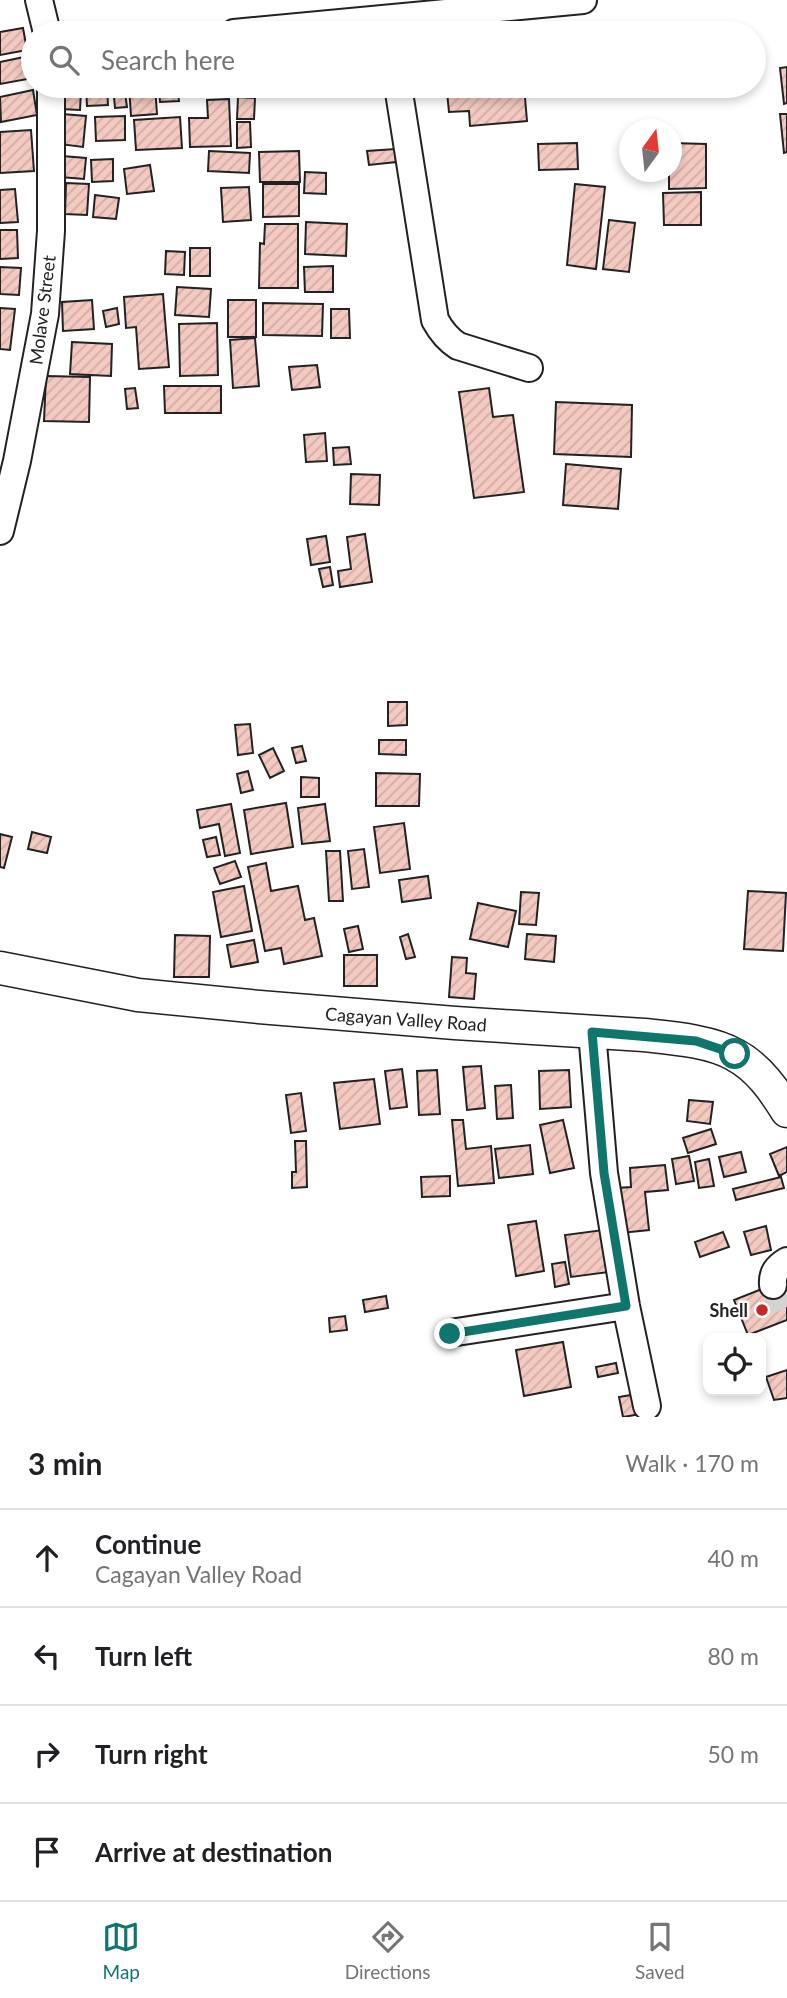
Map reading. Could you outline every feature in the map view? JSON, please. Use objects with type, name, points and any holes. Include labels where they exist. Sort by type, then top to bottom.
[{"type":"main road","name":"Cagayan Valley Road","points":[[0,968],[138,995],[337,1014],[696,1041],[735,1054],[760,1074],[787,1111]]},
{"type":"street","points":[[40,0],[44,21]]},
{"type":"street","points":[[358,21],[583,0]]},
{"type":"street","name":"Molave Street","points":[[0,531],[17,461],[45,314],[51,231],[51,98]]},
{"type":"street","points":[[400,98],[435,320],[440,330],[458,346],[529,368]]},
{"type":"street","points":[[592,1032],[604,1173],[626,1306],[647,1406]]},
{"type":"street","points":[[773,1285],[772,1276],[777,1268],[787,1261]]},
{"type":"street","points":[[450,1334],[626,1306]]},
{"type":"building","points":[[21,28],[21,51],[0,55],[0,32]]},
{"type":"building","points":[[21,58],[21,80],[0,84],[0,62]]},
{"type":"building","points":[[787,67],[787,103],[784,104],[780,68]]},
{"type":"building","points":[[21,93],[21,98],[34,98],[37,115],[1,122],[0,97]]},
{"type":"building","points":[[62,98],[81,98],[80,110],[61,109]]},
{"type":"building","points":[[87,98],[108,98],[108,105],[87,106]]},
{"type":"building","points":[[114,98],[126,98],[127,107],[115,108]]},
{"type":"building","points":[[130,98],[156,98],[157,114],[131,116]]},
{"type":"building","points":[[160,98],[179,98],[179,101],[160,102]]},
{"type":"building","points":[[238,98],[255,98],[254,119],[237,119]]},
{"type":"building","points":[[448,98],[525,98],[527,121],[470,126],[469,111],[449,112]]},
{"type":"building","points":[[229,99],[231,146],[190,147],[189,118],[208,118],[207,100]]},
{"type":"building","points":[[62,114],[86,116],[83,147],[59,144]]},
{"type":"building","points":[[780,114],[787,114],[787,152],[784,153]]},
{"type":"building","points":[[125,116],[125,140],[96,141],[95,117]]},
{"type":"building","points":[[180,117],[182,148],[136,150],[134,120]]},
{"type":"building","points":[[237,122],[250,122],[251,147],[237,148]]},
{"type":"building","points":[[31,130],[34,171],[0,173],[0,132]]},
{"type":"building","points":[[577,143],[578,169],[539,170],[538,144]]},
{"type":"building","points":[[682,143],[706,144],[706,188],[669,189],[669,182],[682,182]]},
{"type":"building","points":[[395,149],[396,162],[369,165],[367,151]]},
{"type":"building","points":[[209,151],[250,153],[249,173],[208,171]]},
{"type":"building","points":[[299,151],[300,182],[260,182],[259,152]]},
{"type":"building","points":[[62,156],[86,158],[84,179],[60,177]]},
{"type":"building","points":[[113,159],[113,181],[92,182],[91,160]]},
{"type":"building","points":[[150,165],[154,191],[127,194],[124,169]]},
{"type":"building","points":[[305,172],[326,173],[326,194],[304,193]]},
{"type":"building","points":[[66,183],[89,184],[87,215],[65,214]]},
{"type":"building","points":[[263,184],[299,184],[299,216],[263,217]]},
{"type":"building","points":[[575,184],[605,187],[596,269],[567,265]]},
{"type":"building","points":[[249,187],[251,220],[223,222],[221,188]]},
{"type":"building","points":[[15,189],[18,222],[0,223],[0,190]]},
{"type":"building","points":[[701,192],[701,225],[664,225],[663,193]]},
{"type":"building","points":[[95,195],[119,198],[116,219],[93,217]]},
{"type":"building","points":[[609,220],[635,223],[629,272],[603,269]]},
{"type":"building","points":[[306,222],[347,224],[346,256],[305,254]]},
{"type":"building","points":[[265,224],[298,224],[298,288],[259,288],[260,243],[264,244]]},
{"type":"building","points":[[0,230],[17,230],[18,258],[0,259]]},
{"type":"building","points":[[190,248],[210,248],[210,276],[190,276]]},
{"type":"building","points":[[166,251],[185,252],[184,275],[165,274]]},
{"type":"building","points":[[333,266],[333,292],[305,292],[304,267]]},
{"type":"building","points":[[0,267],[21,268],[19,295],[0,294]]},
{"type":"building","points":[[177,287],[211,289],[209,317],[175,315]]},
{"type":"building","points":[[163,294],[169,367],[139,369],[136,327],[126,328],[124,297]]},
{"type":"building","points":[[92,300],[94,329],[63,331],[62,302]]},
{"type":"building","points":[[228,300],[256,300],[256,337],[228,337]]},
{"type":"building","points":[[263,303],[323,304],[322,336],[263,335]]},
{"type":"building","points":[[0,308],[15,309],[10,350],[0,349]]},
{"type":"building","points":[[117,308],[119,324],[106,327],[103,311]]},
{"type":"building","points":[[331,309],[349,309],[350,338],[331,338]]},
{"type":"building","points":[[217,323],[218,375],[180,376],[179,324]]},
{"type":"building","points":[[255,338],[259,386],[233,388],[230,340]]},
{"type":"building","points":[[72,342],[112,344],[111,376],[70,374]]},
{"type":"building","points":[[317,365],[320,387],[292,390],[289,367]]},
{"type":"building","points":[[46,376],[90,377],[89,422],[44,421]]},
{"type":"building","points":[[164,386],[221,386],[221,413],[165,413]]},
{"type":"building","points":[[135,388],[138,408],[127,409],[125,389]]},
{"type":"building","points":[[489,388],[493,417],[513,415],[524,492],[474,498],[459,392]]},
{"type":"building","points":[[556,402],[632,405],[631,457],[554,454]]},
{"type":"building","points":[[325,433],[327,461],[306,462],[304,435]]},
{"type":"building","points":[[349,447],[351,464],[334,465],[333,448]]},
{"type":"building","points":[[566,464],[621,469],[618,509],[563,505]]},
{"type":"building","points":[[351,474],[380,475],[379,505],[350,504]]},
{"type":"building","points":[[365,534],[372,582],[340,587],[338,571],[351,569],[347,537]]},
{"type":"building","points":[[326,536],[330,562],[311,565],[307,539]]},
{"type":"building","points":[[330,567],[333,585],[323,587],[319,569]]},
{"type":"building","points":[[388,702],[407,702],[407,725],[388,726]]},
{"type":"building","points":[[250,724],[253,753],[238,755],[235,725]]},
{"type":"building","points":[[379,740],[406,740],[406,755],[379,754]]},
{"type":"building","points":[[302,746],[306,761],[296,763],[292,748]]},
{"type":"building","points":[[273,748],[284,771],[270,778],[259,755]]},
{"type":"building","points":[[248,771],[253,790],[241,793],[237,774]]},
{"type":"building","points":[[376,773],[420,774],[419,806],[376,806]]},
{"type":"building","points":[[301,777],[319,778],[319,797],[301,797]]},
{"type":"building","points":[[286,803],[293,847],[251,854],[244,810]]},
{"type":"building","points":[[231,804],[240,853],[225,856],[219,824],[200,828],[197,810]]},
{"type":"building","points":[[325,804],[330,841],[302,844],[298,808]]},
{"type":"building","points":[[404,823],[410,869],[380,873],[374,827]]},
{"type":"building","points":[[32,832],[51,837],[47,853],[28,849]]},
{"type":"building","points":[[0,834],[12,837],[4,868],[0,867]]},
{"type":"building","points":[[216,837],[220,855],[207,857],[203,840]]},
{"type":"building","points":[[364,849],[369,887],[352,889],[348,851]]},
{"type":"building","points":[[326,851],[340,851],[343,901],[329,901]]},
{"type":"building","points":[[235,861],[241,877],[220,884],[214,868]]},
{"type":"building","points":[[266,863],[271,891],[298,886],[305,920],[314,918],[322,956],[284,964],[281,948],[265,951],[248,867]]},
{"type":"building","points":[[428,876],[431,898],[402,902],[399,880]]},
{"type":"building","points":[[244,886],[252,931],[221,937],[213,892]]},
{"type":"building","points":[[748,891],[786,893],[783,951],[744,949]]},
{"type":"building","points":[[521,892],[539,893],[536,925],[519,924]]},
{"type":"building","points":[[478,903],[516,911],[508,947],[470,939]]},
{"type":"building","points":[[358,926],[363,949],[349,952],[344,929]]},
{"type":"building","points":[[408,934],[415,957],[406,959],[400,937]]},
{"type":"building","points":[[527,934],[556,936],[554,962],[525,959]]},
{"type":"building","points":[[175,935],[210,936],[209,977],[174,977]]},
{"type":"building","points":[[254,940],[258,962],[231,967],[227,945]]},
{"type":"building","points":[[344,955],[377,955],[377,986],[344,986]]},
{"type":"building","points":[[452,957],[467,958],[466,973],[476,974],[474,999],[449,997]]},
{"type":"building","points":[[481,1066],[485,1108],[467,1110],[463,1067]]},
{"type":"building","points":[[402,1069],[407,1107],[390,1109],[385,1071]]},
{"type":"building","points":[[437,1070],[440,1114],[419,1115],[417,1071]]},
{"type":"building","points":[[569,1070],[571,1107],[540,1109],[539,1071]]},
{"type":"building","points":[[374,1079],[380,1124],[340,1129],[334,1083]]},
{"type":"building","points":[[511,1085],[513,1118],[497,1119],[495,1086]]},
{"type":"building","points":[[301,1093],[306,1131],[291,1133],[286,1095]]},
{"type":"building","points":[[689,1100],[713,1102],[710,1124],[687,1121]]},
{"type":"building","points":[[452,1120],[463,1120],[466,1149],[491,1146],[494,1183],[458,1186]]},
{"type":"building","points":[[563,1120],[574,1168],[550,1173],[540,1125]]},
{"type":"building","points":[[711,1129],[716,1144],[688,1153],[683,1138]]},
{"type":"building","points":[[295,1141],[306,1141],[307,1187],[292,1188],[292,1172],[296,1172]]},
{"type":"building","points":[[530,1145],[533,1174],[499,1178],[495,1149]]},
{"type":"building","points":[[787,1147],[787,1172],[779,1176],[770,1154]]},
{"type":"building","points":[[741,1152],[746,1172],[724,1177],[719,1157]]},
{"type":"building","points":[[689,1156],[694,1181],[676,1184],[672,1159]]},
{"type":"building","points":[[709,1159],[714,1186],[699,1188],[695,1162]]},
{"type":"building","points":[[665,1165],[668,1190],[645,1192],[649,1230],[621,1233],[617,1188],[631,1187],[630,1168]]},
{"type":"building","points":[[450,1176],[450,1196],[422,1197],[421,1177]]},
{"type":"building","points":[[781,1177],[784,1188],[736,1200],[733,1189]]},
{"type":"building","points":[[536,1221],[544,1271],[516,1276],[508,1225]]},
{"type":"building","points":[[766,1226],[771,1250],[751,1255],[744,1232]]},
{"type":"building","points":[[603,1230],[609,1272],[571,1277],[565,1235]]},
{"type":"building","points":[[723,1232],[729,1247],[700,1257],[695,1242]]},
{"type":"building","points":[[565,1262],[569,1284],[555,1287],[552,1264]]},
{"type":"building","name":"Shell","points":[[787,1279],[787,1320],[747,1333],[734,1300]]},
{"type":"building","points":[[386,1296],[388,1308],[365,1312],[363,1300]]},
{"type":"building","points":[[345,1316],[347,1330],[330,1332],[329,1318]]},
{"type":"building","points":[[563,1342],[571,1387],[524,1396],[516,1350]]},
{"type":"building","points":[[616,1363],[618,1373],[598,1377],[596,1367]]},
{"type":"building","points":[[787,1370],[787,1398],[774,1400],[766,1377]]},
{"type":"building","points":[[637,1394],[641,1414],[623,1417],[619,1397]]},
{"type":"tunnel","points":[[773,1285],[787,1313]]},
{"type":"place","name":"Shell","points":[[762,1310]]},
{"type":"route","points":[[450,1334],[626,1306],[604,1173],[592,1032],[696,1041],[735,1054]]}]
